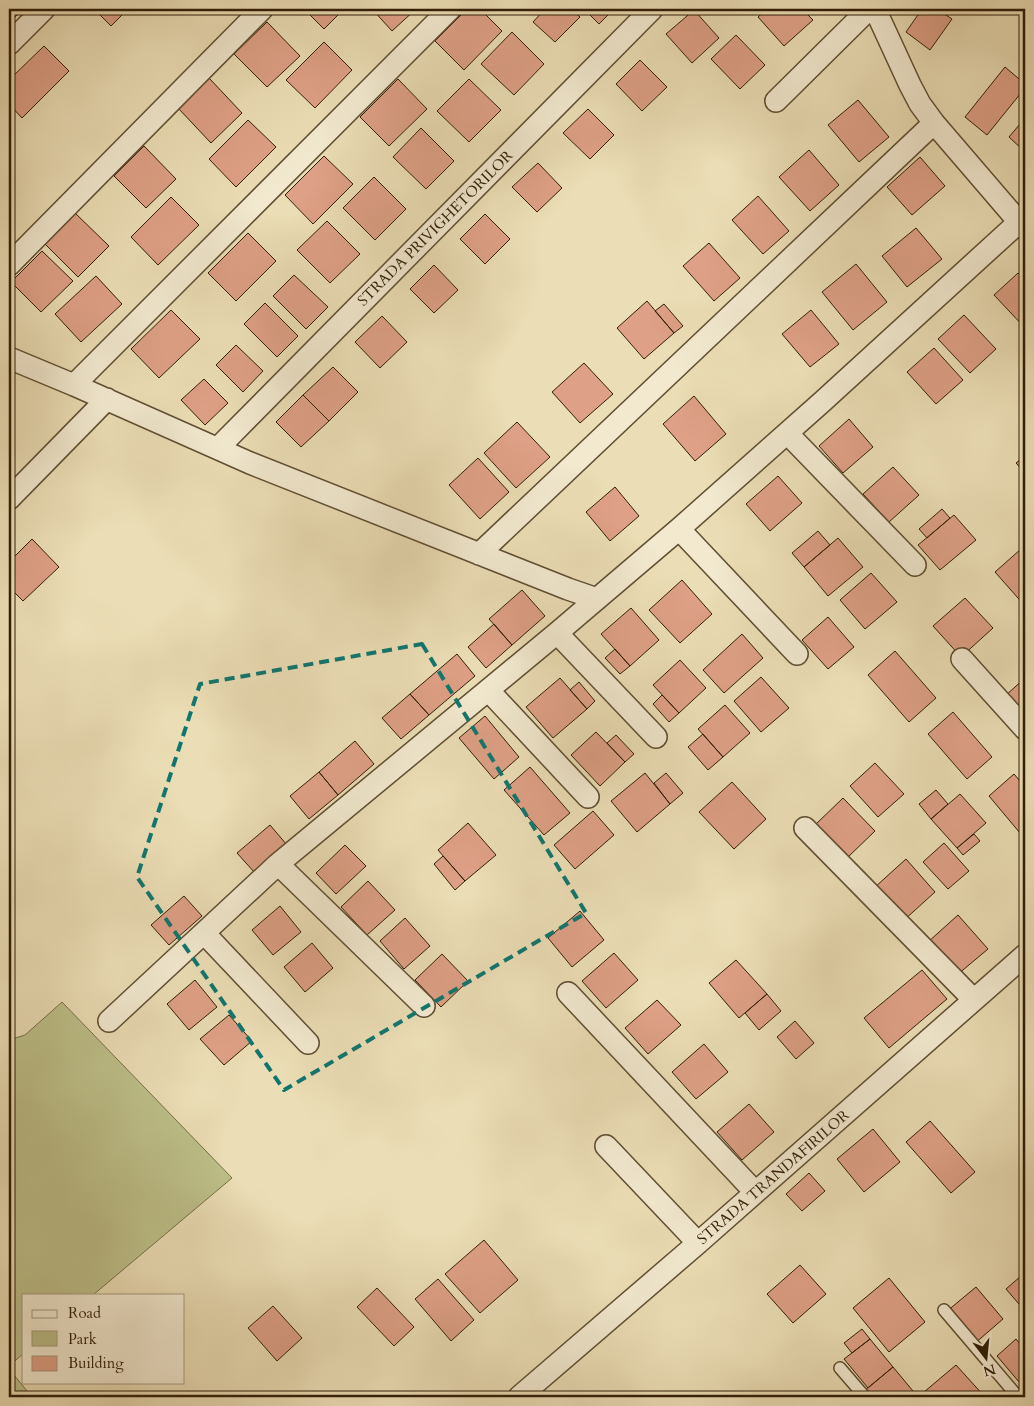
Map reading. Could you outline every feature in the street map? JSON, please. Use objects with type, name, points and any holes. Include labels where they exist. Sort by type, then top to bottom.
[{"type":"street","points":[[9,44],[44,9]]},
{"type":"street","points":[[9,265],[262,9]]},
{"type":"street","points":[[74,385],[450,9]]},
{"type":"street","name":"STRADA PRIVIGHETORILOR","points":[[218,448],[652,9]]},
{"type":"street","points":[[776,101],[869,9]]},
{"type":"street","points":[[109,1020],[278,864],[557,633],[679,529],[1023,223],[934,123],[920,104],[875,9]]},
{"type":"street","points":[[479,554],[934,123]]},
{"type":"street","points":[[9,358],[250,462],[597,599]]},
{"type":"street","points":[[9,499],[107,399]]},
{"type":"street","points":[[787,433],[915,565]]},
{"type":"street","points":[[679,529],[797,654]]},
{"type":"street","points":[[557,633],[656,736]]},
{"type":"street","points":[[962,659],[1025,729]]},
{"type":"street","points":[[488,690],[588,797]]},
{"type":"street","points":[[805,828],[974,1000]]},
{"type":"street","points":[[278,864],[424,1006]]},
{"type":"street","points":[[204,933],[308,1043]]},
{"type":"street","name":"STRADA TRANDAFIRILOR","points":[[520,1397],[1025,957]]},
{"type":"street","points":[[568,993],[755,1192]]},
{"type":"street","points":[[606,1146],[698,1243]]},
{"type":"lane","points":[[944,1310],[1018,1397]]},
{"type":"lane","points":[[840,1368],[865,1397]]},
{"type":"highlighted area","points":[[422,644],[586,913],[284,1090],[137,877],[200,684]]},
{"type":"green space","points":[[62,1002],[232,1178],[94,1294],[22,1294],[22,1355],[9,1366],[9,1040],[25,1035]]},
{"type":"green space","points":[[9,1369],[32,1397],[9,1397]]},
{"type":"building","points":[[9,9],[23,9],[9,23]]},
{"type":"building","points":[[94,9],[128,9],[111,26]]},
{"type":"building","points":[[304,9],[344,9],[324,29]]},
{"type":"building","points":[[372,9],[416,9],[392,31]]},
{"type":"building","points":[[467,9],[480,9],[502,31],[464,70],[435,41]]},
{"type":"building","points":[[545,9],[571,9],[580,17],[555,42],[533,22]]},
{"type":"building","points":[[584,9],[614,9],[599,24]]},
{"type":"building","points":[[767,9],[802,9],[813,20],[784,46],[758,17]]},
{"type":"building","points":[[922,9],[937,9],[952,19],[930,50],[906,32]]},
{"type":"building","points":[[694,10],[719,38],[692,63],[666,34]]},
{"type":"building","points":[[267,22],[300,56],[267,87],[234,54]]},
{"type":"building","points":[[512,32],[544,64],[514,95],[481,64]]},
{"type":"building","points":[[736,35],[765,65],[740,89],[711,59]]},
{"type":"building","points":[[324,42],[352,70],[315,108],[286,80]]},
{"type":"building","points":[[44,46],[69,71],[22,118],[9,104],[9,80]]},
{"type":"building","points":[[640,60],[667,87],[642,111],[616,84]]},
{"type":"building","points":[[1005,67],[1025,84],[1025,88],[987,135],[965,117]]},
{"type":"building","points":[[209,78],[242,113],[211,143],[178,108]]},
{"type":"building","points":[[398,79],[427,109],[389,146],[360,117]]},
{"type":"building","points":[[469,79],[501,110],[469,142],[437,111]]},
{"type":"building","points":[[858,100],[889,137],[859,162],[828,125]]},
{"type":"building","points":[[588,109],[614,135],[590,159],[563,133]]},
{"type":"building","points":[[1025,118],[1025,152],[1009,137]]},
{"type":"building","points":[[248,120],[276,147],[236,187],[209,159]]},
{"type":"building","points":[[421,128],[454,161],[426,189],[393,157]]},
{"type":"building","points":[[144,146],[176,179],[146,208],[114,176]]},
{"type":"building","points":[[809,150],[839,185],[810,211],[779,177]]},
{"type":"building","points":[[324,156],[353,184],[313,224],[285,195]]},
{"type":"building","points":[[920,157],[945,186],[912,215],[887,187]]},
{"type":"building","points":[[538,163],[562,188],[537,212],[512,187]]},
{"type":"building","points":[[374,177],[406,209],[375,240],[343,208]]},
{"type":"building","points":[[758,196],[789,231],[763,254],[732,220]]},
{"type":"building","points":[[171,197],[199,225],[158,265],[131,237]]},
{"type":"building","points":[[74,212],[109,246],[78,277],[44,243]]},
{"type":"building","points":[[485,214],[510,239],[485,264],[460,239]]},
{"type":"building","points":[[327,221],[360,254],[330,283],[297,250]]},
{"type":"building","points":[[916,228],[942,259],[907,287],[882,256]]},
{"type":"building","points":[[248,233],[276,261],[236,301],[208,273]]},
{"type":"building","points":[[709,243],[740,278],[714,301],[683,266]]},
{"type":"building","points":[[42,251],[73,281],[41,312],[11,282]]},
{"type":"building","points":[[856,264],[887,302],[853,330],[822,292]]},
{"type":"building","points":[[434,265],[458,290],[434,313],[410,289]]},
{"type":"building","points":[[1018,273],[1025,280],[1025,328],[994,295]]},
{"type":"building","points":[[294,275],[328,307],[306,329],[273,296]]},
{"type":"building","points":[[96,276],[122,304],[81,342],[55,314]]},
{"type":"building","points":[[647,301],[674,333],[644,359],[617,328]]},
{"type":"building","points":[[265,303],[298,336],[277,357],[244,324]]},
{"type":"building","points":[[664,304],[683,326],[674,333],[655,311]]},
{"type":"building","points":[[171,310],[200,339],[159,378],[131,349]]},
{"type":"building","points":[[811,310],[839,344],[810,367],[782,334]]},
{"type":"building","points":[[964,315],[996,349],[970,373],[938,339]]},
{"type":"building","points":[[382,316],[407,342],[380,368],[355,342]]},
{"type":"building","points":[[236,345],[263,371],[243,392],[216,365]]},
{"type":"building","points":[[934,348],[963,380],[936,404],[907,372]]},
{"type":"building","points":[[584,363],[613,394],[580,423],[552,392]]},
{"type":"building","points":[[333,367],[358,392],[329,421],[303,395]]},
{"type":"building","points":[[204,379],[228,403],[205,425],[181,400]]},
{"type":"building","points":[[303,395],[329,421],[301,447],[276,422]]},
{"type":"building","points":[[694,396],[726,434],[695,461],[663,424]]},
{"type":"building","points":[[849,419],[873,447],[843,473],[819,446]]},
{"type":"building","points":[[517,422],[550,457],[516,488],[484,453]]},
{"type":"building","points":[[1025,456],[1025,473],[1016,463]]},
{"type":"building","points":[[478,458],[509,492],[480,519],[449,485]]},
{"type":"building","points":[[893,467],[919,495],[889,522],[863,494]]},
{"type":"building","points":[[778,476],[802,503],[770,531],[746,504]]},
{"type":"building","points":[[615,487],[639,516],[610,541],[586,512]]},
{"type":"building","points":[[942,509],[950,518],[927,538],[919,529]]},
{"type":"building","points":[[954,515],[976,540],[940,570],[918,545]]},
{"type":"building","points":[[818,531],[830,545],[804,567],[792,553]]},
{"type":"building","points":[[838,538],[863,567],[828,596],[804,567]]},
{"type":"building","points":[[32,539],[59,567],[23,601],[9,587],[9,562]]},
{"type":"building","points":[[1021,549],[1025,553],[1025,606],[995,572]]},
{"type":"building","points":[[871,573],[897,602],[865,629],[840,600]]},
{"type":"building","points":[[682,580],[712,614],[680,643],[649,610]]},
{"type":"building","points":[[522,590],[545,616],[512,645],[489,619]]},
{"type":"building","points":[[965,598],[993,628],[961,657],[933,626]]},
{"type":"building","points":[[631,608],[659,640],[630,666],[601,634]]},
{"type":"building","points":[[828,617],[854,647],[828,669],[802,640]]},
{"type":"building","points":[[494,624],[512,645],[486,668],[468,647]]},
{"type":"building","points":[[742,634],[763,658],[724,693],[703,670]]},
{"type":"building","points":[[615,649],[630,666],[620,674],[605,658]]},
{"type":"building","points":[[895,651],[936,698],[909,722],[868,675]]},
{"type":"building","points":[[457,654],[475,676],[429,715],[410,694]]},
{"type":"building","points":[[680,660],[706,688],[679,713],[653,685]]},
{"type":"building","points":[[761,677],[789,708],[761,732],[734,701]]},
{"type":"building","points":[[560,678],[587,709],[553,738],[526,707]]},
{"type":"building","points":[[1025,678],[1025,719],[1005,696]]},
{"type":"building","points":[[579,682],[595,701],[587,709],[570,690]]},
{"type":"building","points":[[410,694],[429,715],[401,739],[382,718]]},
{"type":"building","points":[[662,695],[679,713],[669,722],[653,704]]},
{"type":"building","points":[[725,705],[750,733],[723,757],[698,729]]},
{"type":"building","points":[[953,712],[992,757],[967,779],[928,734]]},
{"type":"building","points":[[485,716],[519,757],[494,779],[459,738]]},
{"type":"building","points":[[596,732],[625,762],[600,786],[571,755]]},
{"type":"building","points":[[703,734],[723,757],[708,770],[688,747]]},
{"type":"building","points":[[616,735],[634,754],[625,762],[607,743]]},
{"type":"building","points":[[355,741],[374,764],[338,795],[319,772]]},
{"type":"building","points":[[875,763],[904,794],[878,817],[850,786]]},
{"type":"building","points":[[530,767],[570,813],[544,835],[504,790]]},
{"type":"building","points":[[319,772],[338,795],[309,819],[290,796]]},
{"type":"building","points":[[645,773],[670,804],[637,832],[611,801]]},
{"type":"building","points":[[666,773],[683,793],[670,804],[654,783]]},
{"type":"building","points":[[1014,774],[1025,787],[1025,839],[989,796]]},
{"type":"building","points":[[732,782],[766,819],[734,849],[699,812]]},
{"type":"building","points":[[936,790],[948,804],[931,819],[919,804]]},
{"type":"building","points":[[960,794],[986,823],[957,848],[931,819]]},
{"type":"building","points":[[843,798],[875,831],[847,858],[815,825]]},
{"type":"building","points":[[593,811],[614,835],[575,869],[554,845]]},
{"type":"building","points":[[468,823],[496,855],[465,881],[438,850]]},
{"type":"building","points":[[270,825],[287,845],[255,873],[237,853]]},
{"type":"building","points":[[974,834],[980,841],[963,855],[957,848]]},
{"type":"building","points":[[944,843],[969,871],[948,889],[923,862]]},
{"type":"building","points":[[345,845],[366,866],[336,894],[316,873]]},
{"type":"building","points":[[443,856],[465,881],[455,890],[434,864]]},
{"type":"building","points":[[906,859],[935,892],[903,921],[874,888]]},
{"type":"building","points":[[368,881],[395,910],[367,935],[341,907]]},
{"type":"building","points":[[184,896],[202,916],[169,945],[151,925]]},
{"type":"building","points":[[280,906],[301,932],[273,955],[252,930]]},
{"type":"building","points":[[580,911],[604,940],[572,967],[548,938]]},
{"type":"building","points":[[958,915],[988,949],[957,975],[928,942]]},
{"type":"building","points":[[405,918],[430,946],[404,969],[380,941]]},
{"type":"building","points":[[312,943],[333,968],[305,992],[284,967]]},
{"type":"building","points":[[614,953],[638,980],[606,1008],[582,981]]},
{"type":"building","points":[[442,954],[468,981],[441,1007],[415,980]]},
{"type":"building","points":[[736,960],[767,994],[739,1018],[709,983]]},
{"type":"building","points":[[922,970],[947,999],[889,1048],[864,1018]]},
{"type":"building","points":[[195,980],[217,1007],[189,1030],[167,1004]]},
{"type":"building","points":[[767,994],[781,1011],[759,1030],[745,1013]]},
{"type":"building","points":[[657,1000],[681,1025],[648,1054],[625,1028]]},
{"type":"building","points":[[229,1015],[252,1041],[224,1065],[200,1039]]},
{"type":"building","points":[[795,1021],[814,1043],[796,1059],[777,1037]]},
{"type":"building","points":[[704,1044],[728,1072],[696,1099],[672,1072]]},
{"type":"building","points":[[749,1104],[774,1132],[742,1160],[717,1132]]},
{"type":"building","points":[[930,1121],[975,1172],[951,1193],[906,1142]]},
{"type":"building","points":[[873,1129],[900,1162],[864,1192],[837,1159]]},
{"type":"building","points":[[809,1173],[825,1191],[802,1211],[786,1194]]},
{"type":"building","points":[[484,1240],[518,1280],[480,1313],[445,1274]]},
{"type":"building","points":[[800,1265],[826,1294],[793,1323],[767,1294]]},
{"type":"building","points":[[1021,1276],[1025,1280],[1025,1311],[1006,1289]]},
{"type":"building","points":[[889,1278],[925,1322],[889,1352],[853,1308]]},
{"type":"building","points":[[438,1279],[474,1320],[451,1341],[415,1299]]},
{"type":"building","points":[[976,1287],[1003,1319],[974,1344],[946,1312]]},
{"type":"building","points":[[377,1288],[414,1327],[394,1346],[357,1307]]},
{"type":"building","points":[[273,1306],[302,1338],[277,1361],[248,1328]]},
{"type":"building","points":[[862,1329],[870,1339],[852,1353],[844,1343]]},
{"type":"building","points":[[870,1339],[893,1367],[868,1388],[844,1359]]},
{"type":"building","points":[[1016,1339],[1025,1350],[1025,1389],[997,1356]]},
{"type":"building","points":[[956,1365],[985,1397],[929,1397],[924,1392]]},
{"type":"building","points":[[893,1367],[918,1397],[870,1397],[864,1391]]}]
